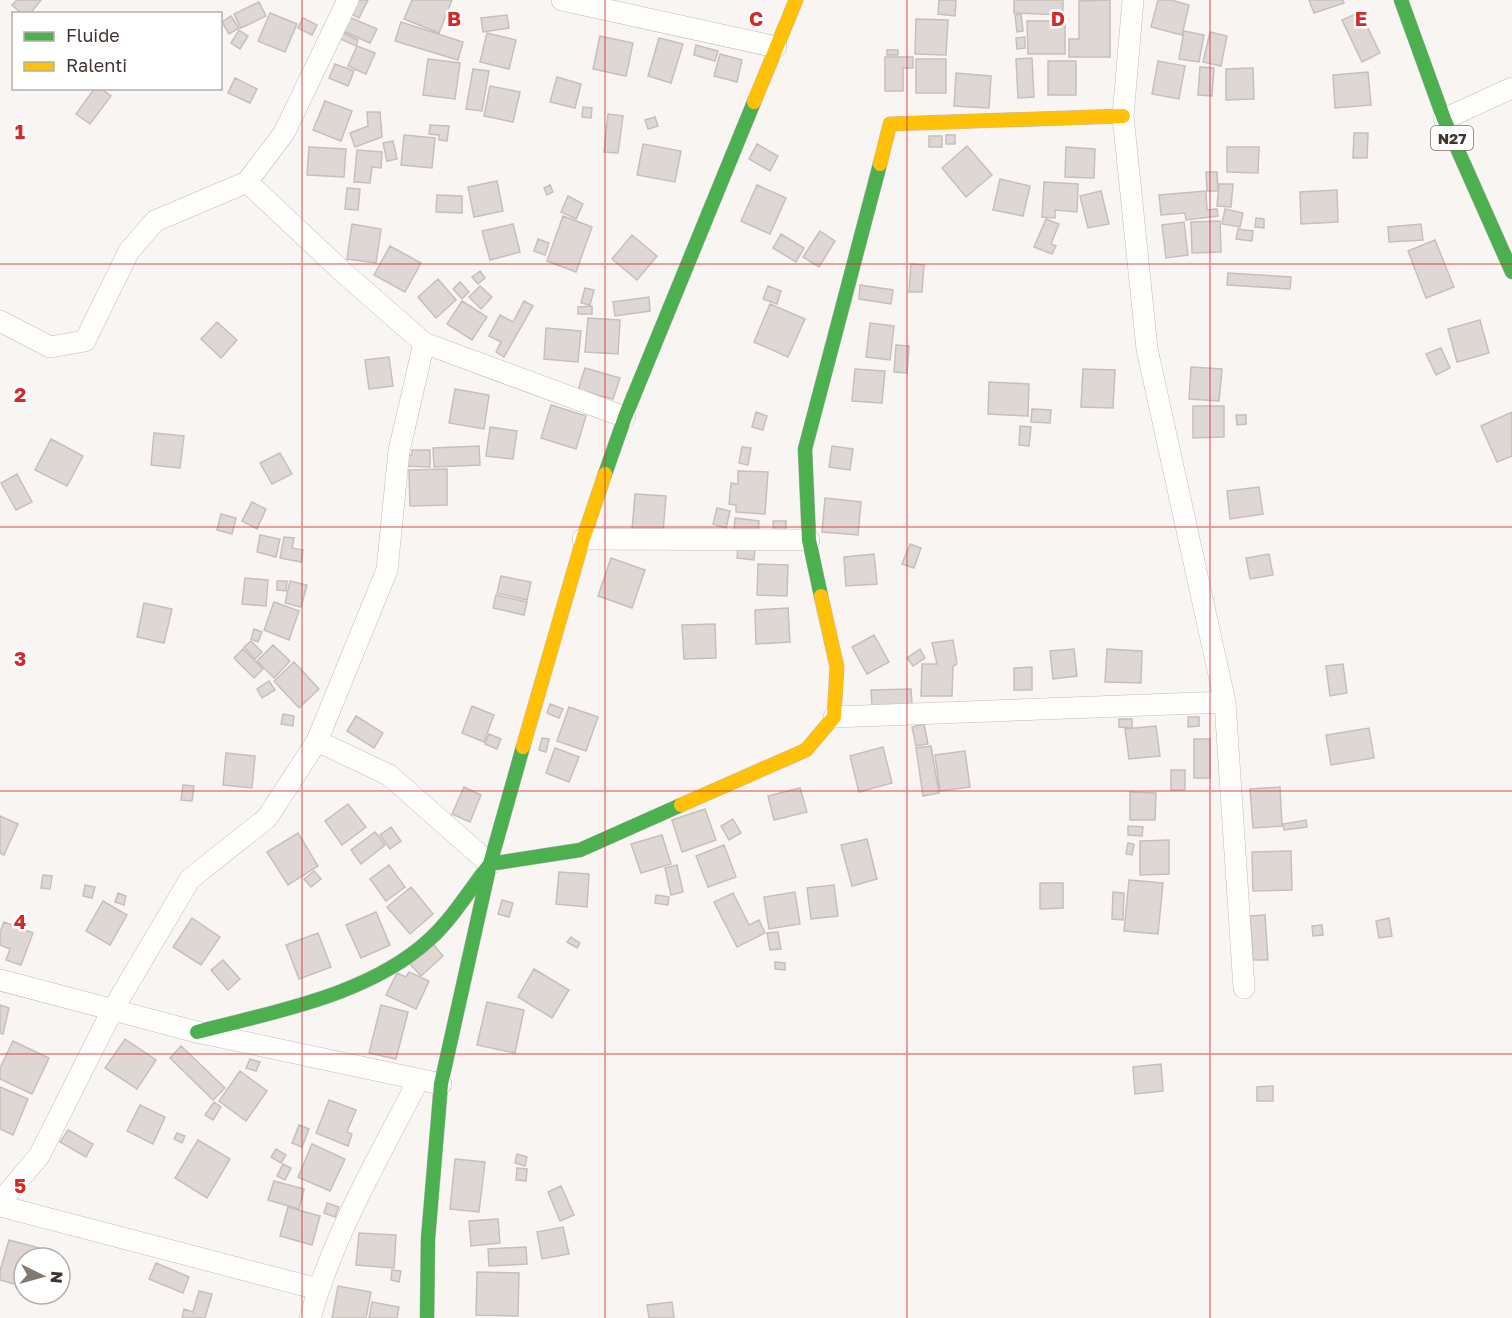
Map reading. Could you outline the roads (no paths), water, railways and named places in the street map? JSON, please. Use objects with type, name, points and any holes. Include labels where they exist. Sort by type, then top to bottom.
[{"type":"street","points":[[0,321],[50,347],[86,341],[129,251],[155,221],[247,182],[284,133],[348,0]]},
{"type":"street","points":[[562,0],[776,47]]},
{"type":"street","points":[[427,1318],[428,1239],[441,1084],[490,864],[583,539],[625,417],[796,0]]},
{"type":"street","points":[[1133,0],[1123,116],[1147,349],[1225,702],[1244,988]]},
{"type":"street","name":"N27","points":[[1401,0],[1444,119],[1512,272]]},
{"type":"street","points":[[1444,119],[1512,88]]},
{"type":"street","points":[[197,1032],[326,996],[397,964],[429,940],[490,864],[580,850],[807,750],[834,717],[837,667],[809,540],[805,449],[890,124],[1123,116]]},
{"type":"street","points":[[247,182],[344,273],[424,343],[625,417]]},
{"type":"street","points":[[318,1289],[0,1204],[39,1156],[112,1011],[190,879],[267,818],[317,741],[387,570],[399,451],[424,343]]},
{"type":"street","points":[[583,539],[809,540]]},
{"type":"street","points":[[834,717],[1225,702]]},
{"type":"street","points":[[317,741],[389,775],[490,864]]},
{"type":"street","points":[[0,980],[197,1032],[441,1084]]},
{"type":"street","points":[[310,1318],[318,1289],[344,1224],[419,1079]]}]
